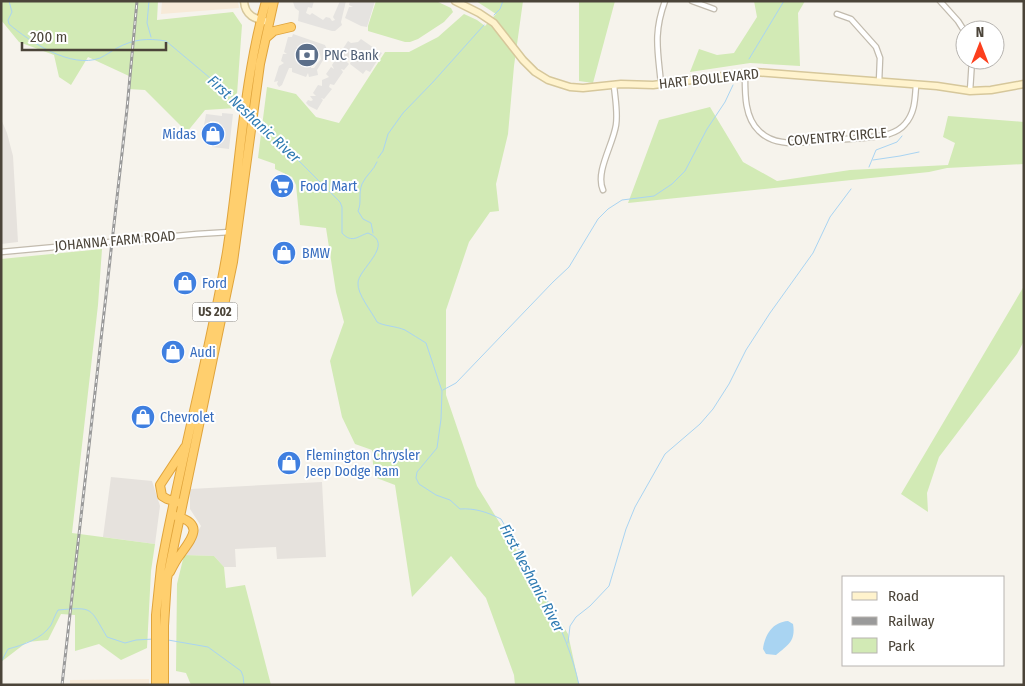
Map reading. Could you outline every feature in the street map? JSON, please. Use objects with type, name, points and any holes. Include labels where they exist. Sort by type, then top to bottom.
[{"type":"highway","name":"US 202","points":[[160,636],[187,443],[215,314],[230,232],[266,1]]},
{"type":"highway","name":"US 202","points":[[251,100],[264,40],[264,21],[274,1]]},
{"type":"highway","points":[[264,40],[274,30],[290,27]]},
{"type":"highway","name":"US 202","points":[[178,502],[234,257],[248,122]]},
{"type":"highway","points":[[178,502],[162,496],[160,485],[187,443]]},
{"type":"highway","name":"US 202","points":[[156,685],[160,647],[159,583],[176,515]]},
{"type":"highway","points":[[167,578],[194,533],[192,524],[188,520],[176,515]]},
{"type":"highway","name":"US 202","points":[[160,647],[164,685]]},
{"type":"street","points":[[244,1],[245,9],[250,16],[264,21]]},
{"type":"street","points":[[661,84],[657,28],[665,1]]},
{"type":"street","points":[[692,1],[714,9]]},
{"type":"street","points":[[940,1],[957,20]]},
{"type":"street","name":"HART BOULEVARD","points":[[460,2],[494,23],[528,65],[548,80],[570,87],[661,84],[760,72],[970,91],[991,90],[1024,84]]},
{"type":"street","points":[[837,14],[850,19],[876,47],[880,58],[880,82]]},
{"type":"street","points":[[970,91],[971,70]]},
{"type":"street","name":"COVENTRY CIRCLE","points":[[745,73],[746,98],[751,119],[758,131],[769,138],[783,142],[857,138],[896,131],[907,123],[913,111],[916,85]]},
{"type":"street","points":[[603,190],[600,176],[612,141],[616,120],[614,85]]},
{"type":"street","name":"JOHANNA FARM ROAD","points":[[1,252],[230,232]]},
{"type":"shaded area","points":[[162,1],[238,1],[239,8],[161,14]]},
{"type":"shaded area","points":[[290,1],[314,1],[312,8],[308,7],[306,13],[310,15],[312,13],[323,20],[326,17],[330,18],[332,21],[335,20],[333,17],[340,1],[346,1],[342,25],[335,31],[332,31],[298,21],[299,11],[295,8],[293,2]]},
{"type":"shaded area","points":[[350,1],[375,1],[367,27],[345,18],[349,7],[353,7],[349,5]]},
{"type":"shaded area","points":[[293,34],[325,45],[328,52],[317,70],[318,75],[309,77],[308,73],[306,77],[292,72],[292,68],[289,68],[282,85],[279,87],[278,81],[274,82],[279,66],[284,63],[281,61],[283,54],[287,54],[284,52],[288,37],[292,37]],"holes":[[[296,46],[320,54],[321,59],[314,68],[311,68],[311,64],[296,59],[299,48]]]},
{"type":"shaded area","points":[[361,39],[374,48],[373,53],[377,50],[382,53],[370,72],[366,70],[363,74],[350,64],[351,61],[347,59],[346,61],[349,64],[344,70],[341,69],[343,72],[334,85],[330,84],[329,87],[332,89],[324,99],[321,98],[323,100],[317,110],[309,106],[306,103],[308,100],[313,100],[310,96],[316,96],[313,93],[318,85],[322,86],[322,80],[329,77],[326,74],[331,67],[334,69],[332,65],[339,54],[343,55],[340,53],[348,41],[351,43],[358,42]]},
{"type":"shaded area","points":[[222,113],[233,114],[229,149],[212,147],[212,144],[216,144],[219,122],[210,121],[209,126],[204,125],[206,114],[222,116]]},
{"type":"shaded area","points":[[1,119],[13,156],[18,242],[1,244]]},
{"type":"shaded area","points":[[111,477],[152,481],[160,506],[155,544],[103,537]]},
{"type":"shaded area","points":[[322,482],[326,557],[277,559],[276,547],[235,549],[236,567],[224,567],[214,556],[184,555],[201,526],[190,509],[190,489]]},
{"type":"shaded area","points":[[149,679],[149,685],[70,685],[70,680]]},
{"type":"green space","points":[[1,1],[158,1],[157,20],[233,12],[242,25],[236,108],[205,110],[187,132],[145,90],[128,89],[129,76],[88,57],[71,85],[59,77],[54,55],[19,42],[1,20]]},
{"type":"green space","points":[[376,1],[436,1],[451,8],[453,12],[444,22],[418,39],[405,42],[368,31]]},
{"type":"green space","points":[[476,1],[523,1],[514,66],[508,134],[496,184],[499,211],[490,212],[469,242],[446,310],[446,395],[477,486],[568,634],[579,685],[515,685],[514,675],[486,598],[451,556],[412,597],[395,485],[374,477],[372,450],[355,444],[342,417],[330,361],[344,322],[336,292],[326,228],[300,225],[296,185],[292,177],[275,169],[275,164],[258,158],[267,87],[296,94],[316,117],[339,123],[385,52],[409,52],[438,37],[464,14],[485,26],[496,14]]},
{"type":"green space","points":[[579,1],[615,1],[593,83],[579,81]]},
{"type":"green space","points":[[754,1],[805,1],[798,13],[800,66],[750,63],[690,72],[699,49],[717,55],[734,53],[757,17]]},
{"type":"green space","points":[[710,107],[743,162],[777,181],[850,170],[948,165],[955,143],[943,137],[948,116],[1024,122],[1024,164],[947,168],[929,172],[628,203],[659,120]]},
{"type":"green space","points":[[102,249],[98,305],[72,533],[155,544],[151,571],[147,648],[121,660],[99,644],[75,651],[75,615],[61,614],[48,640],[27,642],[1,662],[1,259]]},
{"type":"green space","points":[[1024,286],[1024,341],[1017,354],[939,457],[927,493],[928,512],[901,494]]},
{"type":"green space","points":[[184,555],[214,556],[224,567],[226,588],[245,585],[271,685],[191,685],[186,673],[176,671],[177,584]]},
{"type":"water","points":[[788,621],[793,624],[794,630],[790,642],[776,655],[766,654],[763,649],[768,634],[774,626]]},
{"type":"waterway","name":"First Neshanic River","points":[[9,1],[12,12],[8,20],[9,24],[39,46],[51,52],[76,60],[89,60],[100,58],[123,45],[135,41],[166,41],[241,104]]},
{"type":"waterway","points":[[149,1],[147,23],[151,37]]},
{"type":"waterway","points":[[494,15],[500,9],[503,1]]},
{"type":"waterway","points":[[749,59],[784,1]]},
{"type":"waterway","points":[[378,158],[383,151],[388,134],[403,113],[484,25]]},
{"type":"waterway","points":[[443,390],[456,383],[569,267],[598,219],[608,209],[622,200],[654,196],[672,184],[685,171],[733,85]]},
{"type":"waterway","name":"First Neshanic River","points":[[257,119],[340,202],[342,207],[342,233],[352,239],[368,233],[376,238],[378,243],[377,250],[363,271],[358,283],[360,292],[377,322],[405,330],[426,343],[442,391],[437,448],[417,472],[416,478],[419,484],[436,495],[450,500],[460,509],[481,511],[501,519],[536,579],[557,620],[566,641],[579,685]]},
{"type":"waterway","points":[[869,167],[876,150],[897,142],[902,136]]},
{"type":"waterway","points":[[873,160],[919,152]]},
{"type":"waterway","points":[[373,233],[371,223],[363,219],[358,211],[362,184],[377,162]]},
{"type":"waterway","points":[[568,643],[570,626],[576,617],[590,606],[609,586],[626,529],[635,507],[665,454],[700,424],[713,409],[729,384],[746,350],[813,253],[830,217],[851,189]]},
{"type":"waterway","points":[[1,662],[8,649],[26,643],[43,634],[51,625],[58,610],[85,609],[93,614],[107,637],[125,643],[154,639]]},
{"type":"waterway","points":[[168,640],[208,647],[241,671],[244,685]]},
{"type":"railway","points":[[62,685],[127,109],[137,1]]},
{"type":"place","name":"PNC Bank","points":[[307,55]]},
{"type":"place","name":"Midas","points":[[213,134]]},
{"type":"place","name":"Food Mart","points":[[282,186]]},
{"type":"place","name":"BMW","points":[[284,253]]},
{"type":"place","name":"Ford","points":[[185,283]]},
{"type":"place","name":"Audi","points":[[173,352]]},
{"type":"place","name":"Chevrolet","points":[[143,417]]},
{"type":"place","name":"Flemington Chrysler Jeep Dodge Ram","points":[[289,463]]}]
